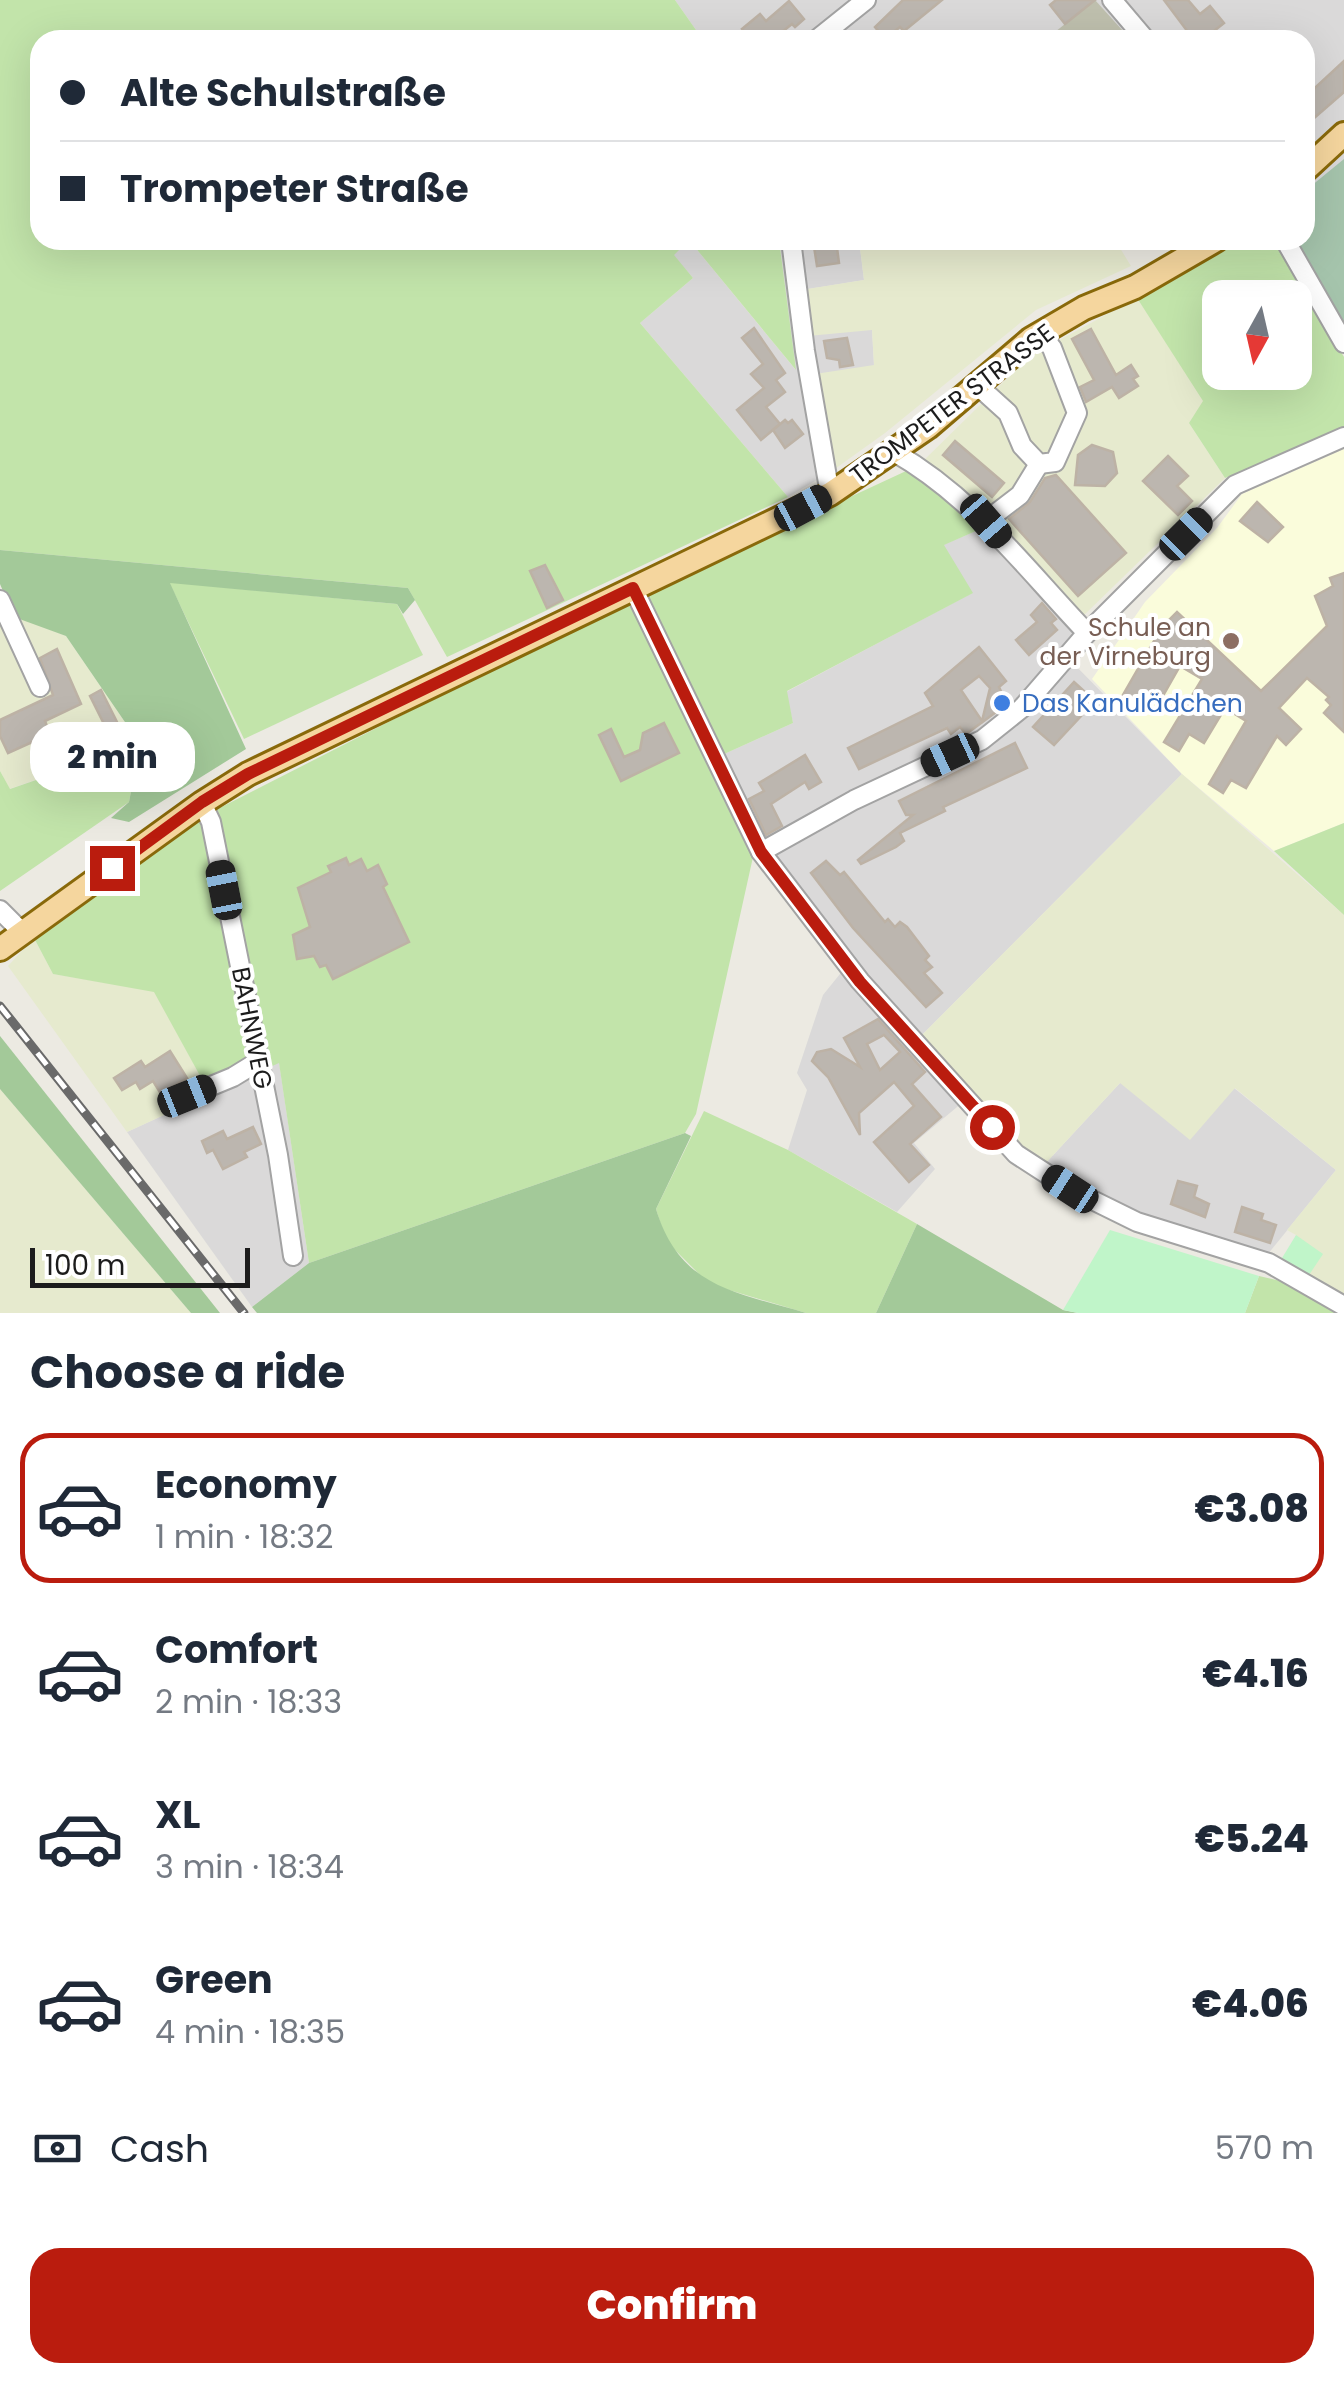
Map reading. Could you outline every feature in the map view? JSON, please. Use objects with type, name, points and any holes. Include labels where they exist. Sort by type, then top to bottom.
[{"type":"main road","points":[[1315,161],[1344,134]]},
{"type":"main road","name":"TROMPETER STRASSE","points":[[10,942],[202,802],[265,766],[830,494],[894,452],[1041,334],[1199,250]]},
{"type":"street","points":[[828,30],[866,0]]},
{"type":"street","points":[[1112,0],[1138,30]]},
{"type":"street","points":[[792,250],[830,494]]},
{"type":"street","points":[[1291,250],[1344,344]]},
{"type":"street","points":[[1039,464],[1056,462],[1077,413],[1052,348],[1041,334]]},
{"type":"street","points":[[977,385],[1008,413],[1022,446],[1039,464]]},
{"type":"street","points":[[761,852],[854,800],[982,740],[1022,708],[1087,632],[1235,485],[1344,438]]},
{"type":"street","points":[[894,452],[933,474],[986,521],[1087,632]]},
{"type":"street","points":[[986,521],[1020,495],[1039,464]]},
{"type":"street","points":[[633,588],[761,852],[860,982],[1016,1154],[1070,1189],[1137,1222],[1268,1262],[1344,1306]]},
{"type":"street","points":[[0,600],[40,687]]},
{"type":"street","name":"BAHNWEG","points":[[202,802],[211,822],[278,1155],[293,1256]]},
{"type":"street","points":[[0,910],[10,942]]},
{"type":"street","points":[[187,1096],[233,1077],[258,1061]]},
{"type":"shaded area","points":[[675,0],[1344,0],[1344,327],[1309,250],[1315,250],[1315,30],[696,30]]},
{"type":"shaded area","points":[[1095,0],[1122,30],[1058,30]]},
{"type":"shaded area","points":[[1344,159],[1344,331],[1295,250],[1315,250],[1315,183]]},
{"type":"shaded area","points":[[678,250],[697,250],[795,369],[780,250],[860,250],[864,280],[802,290],[872,329],[874,365],[832,471],[788,497],[640,323],[693,278],[673,255]]},
{"type":"shaded area","points":[[860,250],[1121,250],[1131,266],[1036,310],[885,433],[832,471],[815,374],[874,365],[872,330],[808,336],[801,290],[864,280]]},
{"type":"shaded area","points":[[1137,298],[1204,401],[1189,423],[1225,478],[1080,619],[919,465],[1030,356]]},
{"type":"shaded area","name":"Schule an der Virneburg","points":[[1344,449],[1344,823],[1274,851],[1182,774],[1092,679],[1145,602],[1217,528],[1242,494]]},
{"type":"shaded area","points":[[985,527],[1076,632],[1070,660],[1182,774],[920,1037],[969,1097],[914,1143],[935,1169],[897,1212],[788,1150],[807,1090],[797,1073],[823,995],[844,969],[753,857],[711,760],[793,723],[786,692],[972,593],[943,545]]},
{"type":"shaded area","points":[[0,610],[66,636],[140,744],[9,789],[0,771]]},
{"type":"shaded area","points":[[1182,774],[1344,915],[1344,1302],[1307,1278],[1296,1235],[1287,1230],[1336,1170],[1235,1088],[1190,1140],[1120,1083],[1044,1165],[1017,1147],[919,1038]]},
{"type":"shaded area","points":[[34,938],[53,974],[154,991],[210,1094],[127,1132],[8,966]]},
{"type":"shaded area","points":[[279,1062],[309,1263],[252,1307],[127,1132]]},
{"type":"shaded area","points":[[1120,1083],[1234,1088],[1336,1170],[1264,1259],[1101,1201],[1044,1165]]},
{"type":"shaded area","points":[[0,1089],[191,1313],[0,1313]]},
{"type":"green space","points":[[0,0],[675,0],[696,30],[30,30],[30,250],[679,250],[674,255],[693,278],[640,323],[788,497],[447,657],[408,588],[0,550]]},
{"type":"green space","points":[[697,250],[780,250],[796,370]]},
{"type":"green space","points":[[1219,250],[1281,250],[1299,280],[1202,280],[1202,390],[1312,390],[1312,303],[1344,357],[1344,428],[1225,478],[1189,423],[1203,401],[1137,298]]},
{"type":"green space","points":[[919,465],[985,527],[944,545],[973,593],[787,691],[793,723],[711,760],[753,857],[696,1114],[685,1133],[309,1263],[279,1063],[210,1094],[154,992],[53,974],[34,938],[198,819],[626,601]]},
{"type":"green space","points":[[0,550],[408,588],[415,600],[403,614],[397,604],[170,583],[246,749],[129,822],[111,818],[129,802],[140,744],[66,636],[14,617],[0,584]]},
{"type":"green space","points":[[169,582],[397,604],[423,655],[244,739]]},
{"type":"green space","points":[[140,744],[129,802],[0,891],[0,771],[10,789]]},
{"type":"green space","points":[[1344,823],[1344,915],[1274,851]]},
{"type":"green space","points":[[0,1036],[220,1313],[191,1313],[0,1089]]},
{"type":"green space","points":[[704,1111],[788,1150],[917,1224],[876,1313],[806,1313],[709,1284],[666,1241],[656,1209]]},
{"type":"green space","points":[[685,1133],[691,1136],[656,1209],[680,1256],[714,1283],[806,1313],[257,1313],[252,1307],[309,1263]]},
{"type":"green space","points":[[917,1224],[1063,1310],[1078,1313],[876,1313]]},
{"type":"green space","points":[[1110,1230],[1259,1276],[1245,1313],[1063,1310]]},
{"type":"green space","points":[[1296,1235],[1323,1254],[1307,1278],[1279,1263]]},
{"type":"green space","points":[[1259,1276],[1297,1285],[1339,1313],[1245,1313]]},
{"type":"building","points":[[903,0],[942,0],[905,30],[875,27]]},
{"type":"building","points":[[1056,0],[1095,0],[1065,24],[1050,5]]},
{"type":"building","points":[[1164,0],[1188,0],[1200,14],[1210,6],[1224,23],[1215,30],[1186,30]]},
{"type":"building","points":[[789,1],[804,19],[784,30],[742,29],[760,14],[766,21]]},
{"type":"building","points":[[1344,61],[1344,92],[1315,117],[1315,88]]},
{"type":"building","points":[[815,250],[837,250],[839,263],[817,266]]},
{"type":"building","points":[[754,328],[785,373],[776,380],[785,392],[766,407],[780,424],[761,440],[737,410],[764,388],[751,374],[763,364],[742,338]]},
{"type":"building","points":[[1091,329],[1116,375],[1131,365],[1138,376],[1133,379],[1138,386],[1119,398],[1112,387],[1086,402],[1080,387],[1094,380],[1072,339]]},
{"type":"building","points":[[847,338],[853,365],[840,367],[839,360],[827,358],[824,341]]},
{"type":"building","points":[[785,420],[792,420],[803,434],[785,448],[773,430]]},
{"type":"building","points":[[955,441],[1004,483],[992,497],[943,455]]},
{"type":"building","points":[[1092,445],[1113,452],[1117,473],[1105,486],[1075,485],[1078,455]]},
{"type":"building","points":[[1168,456],[1188,476],[1177,486],[1192,501],[1178,515],[1143,481]]},
{"type":"building","points":[[1056,475],[1126,553],[1078,596],[1009,519],[1030,502],[1045,478]]},
{"type":"building","points":[[1257,502],[1283,527],[1268,542],[1240,521]]},
{"type":"building","points":[[545,565],[563,600],[547,608],[530,571]]},
{"type":"building","points":[[1344,573],[1344,732],[1324,713],[1331,705],[1326,700],[1329,697],[1307,678],[1279,708],[1301,729],[1286,745],[1277,736],[1246,788],[1231,780],[1223,793],[1209,784],[1246,721],[1225,708],[1204,743],[1189,734],[1179,751],[1164,742],[1202,679],[1180,666],[1160,701],[1144,692],[1134,709],[1120,700],[1162,627],[1177,612],[1261,691],[1327,626],[1315,596],[1333,586],[1330,578]]},
{"type":"building","points":[[1042,603],[1056,619],[1051,623],[1057,630],[1029,655],[1016,640],[1037,622],[1031,615]]},
{"type":"building","points":[[979,647],[1006,681],[999,687],[1007,704],[966,734],[960,727],[951,734],[947,728],[859,769],[848,748],[933,706],[925,693]],"holes":[[[979,676],[990,688],[982,721],[961,690]]]},
{"type":"building","points":[[57,649],[81,704],[45,721],[50,734],[8,753],[0,736],[0,720],[53,695],[40,658]]},
{"type":"building","points":[[1074,682],[1095,701],[1054,745],[1033,727]]},
{"type":"building","points":[[101,690],[118,724],[107,730],[90,696]]},
{"type":"building","points":[[664,723],[679,753],[621,781],[599,735],[611,729],[624,757],[640,750],[643,733]]},
{"type":"building","points":[[1015,743],[1027,768],[943,807],[945,811],[900,833],[904,841],[896,847],[861,864],[858,860],[913,815],[906,815],[899,801]]},
{"type":"building","points":[[805,755],[821,782],[809,789],[805,782],[771,804],[782,826],[766,835],[749,799],[764,791],[759,783]]},
{"type":"building","points":[[346,858],[349,865],[361,859],[367,871],[378,865],[387,884],[383,887],[409,942],[333,979],[326,965],[320,967],[314,956],[297,959],[293,935],[310,927],[298,888],[331,872],[328,866]]},
{"type":"building","points":[[826,861],[840,875],[844,872],[885,922],[888,919],[895,927],[900,922],[907,927],[929,956],[925,960],[932,967],[924,973],[942,993],[926,1007],[853,928],[811,873]]},
{"type":"building","points":[[878,1019],[925,1072],[912,1084],[941,1117],[910,1144],[929,1165],[909,1182],[874,1142],[914,1106],[894,1082],[859,1113],[860,1135],[828,1077],[812,1061],[817,1052],[831,1049],[860,1067],[844,1038]],"holes":[[[884,1035],[900,1052],[880,1070],[867,1044]]]},
{"type":"building","points":[[170,1051],[187,1078],[161,1094],[153,1081],[140,1089],[136,1082],[122,1090],[114,1078],[141,1061],[145,1067]]},
{"type":"building","points":[[253,1127],[261,1144],[244,1152],[247,1157],[223,1169],[213,1150],[207,1153],[202,1141],[223,1131],[227,1139]]},
{"type":"building","points":[[1178,1181],[1197,1186],[1194,1197],[1209,1204],[1205,1217],[1171,1204]]},
{"type":"building","points":[[1242,1207],[1263,1214],[1261,1220],[1276,1225],[1270,1243],[1235,1232]]},
{"type":"railway","points":[[0,1006],[244,1313]]},
{"type":"place","name":"Schule an der Virneburg","points":[[1231,641]]},
{"type":"place","name":"Das Kanulädchen","points":[[1002,703]]},
{"type":"route","points":[[112,868],[202,802],[248,774],[633,588],[761,852],[860,982],[992,1127]]}]
